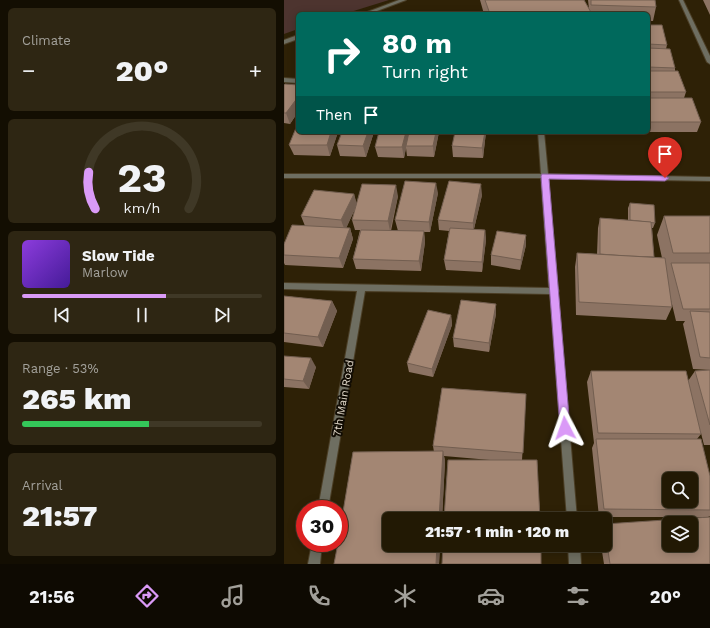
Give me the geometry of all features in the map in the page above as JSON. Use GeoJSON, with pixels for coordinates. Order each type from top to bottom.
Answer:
{"type":"FeatureCollection","features":[{"type":"Feature","properties":{"kind":"street"},"geometry":{"type":"LineString","coordinates":[[370,12],[404,0]]}},
{"type":"Feature","properties":{"kind":"street"},"geometry":{"type":"LineString","coordinates":[[681,0],[710,62]]}},
{"type":"Feature","properties":{"kind":"street"},"geometry":{"type":"LineString","coordinates":[[284,42],[296,38]]}},
{"type":"Feature","properties":{"kind":"street"},"geometry":{"type":"LineString","coordinates":[[284,80],[296,80]]}},
{"type":"Feature","properties":{"kind":"street"},"geometry":{"type":"LineString","coordinates":[[541,134],[571,512]]}},
{"type":"Feature","properties":{"kind":"street"},"geometry":{"type":"LineString","coordinates":[[284,176],[545,176],[710,179]]}},
{"type":"Feature","properties":{"kind":"street"},"geometry":{"type":"LineString","coordinates":[[284,286],[554,291]]}},
{"type":"Feature","properties":{"kind":"street","name":"7th Main Road"},"geometry":{"type":"LineString","coordinates":[[325,500],[362,287]]}},
{"type":"Feature","properties":{"kind":"street"},"geometry":{"type":"LineString","coordinates":[[314,564],[316,552]]}},
{"type":"Feature","properties":{"kind":"street"},"geometry":{"type":"LineString","coordinates":[[575,552],[576,564]]}},
{"type":"Feature","properties":{"kind":"shaded area"},"geometry":{"type":"Polygon","coordinates":[[[284,0],[389,0],[350,12],[296,12],[296,30],[284,34],[284,0]]]}},
{"type":"Feature","properties":{"kind":"building"},"geometry":{"type":"Polygon","coordinates":[[[485,0],[584,0],[591,12],[489,12],[485,0]]]}},
{"type":"Feature","properties":{"kind":"building"},"geometry":{"type":"Polygon","coordinates":[[[591,0],[655,0],[656,7],[591,5],[591,0]]]}},
{"type":"Feature","properties":{"kind":"building"},"geometry":{"type":"Polygon","coordinates":[[[650,25],[662,25],[667,45],[650,44],[650,25]]]}},
{"type":"Feature","properties":{"kind":"building"},"geometry":{"type":"Polygon","coordinates":[[[650,48],[670,49],[675,68],[650,67],[650,48]]]}},
{"type":"Feature","properties":{"kind":"building"},"geometry":{"type":"Polygon","coordinates":[[[650,71],[678,71],[686,92],[650,92],[650,71]]]}},
{"type":"Feature","properties":{"kind":"building"},"geometry":{"type":"Polygon","coordinates":[[[284,85],[296,85],[296,100],[286,113],[284,113],[284,85]]]}},
{"type":"Feature","properties":{"kind":"building"},"geometry":{"type":"Polygon","coordinates":[[[650,98],[692,98],[701,122],[650,122],[650,98]]]}},
{"type":"Feature","properties":{"kind":"building"},"geometry":{"type":"Polygon","coordinates":[[[296,128],[296,134],[330,134],[327,145],[289,145],[296,128]]]}},
{"type":"Feature","properties":{"kind":"building"},"geometry":{"type":"Polygon","coordinates":[[[341,134],[367,134],[363,146],[337,145],[341,134]]]}},
{"type":"Feature","properties":{"kind":"building"},"geometry":{"type":"Polygon","coordinates":[[[378,134],[405,134],[402,147],[375,147],[378,134]]]}},
{"type":"Feature","properties":{"kind":"building"},"geometry":{"type":"Polygon","coordinates":[[[409,134],[436,134],[433,146],[406,146],[409,134]]]}},
{"type":"Feature","properties":{"kind":"building"},"geometry":{"type":"Polygon","coordinates":[[[455,134],[485,134],[482,148],[452,146],[455,134]]]}},
{"type":"Feature","properties":{"kind":"building"},"geometry":{"type":"Polygon","coordinates":[[[405,181],[436,183],[429,222],[395,220],[405,181]]]}},
{"type":"Feature","properties":{"kind":"building"},"geometry":{"type":"Polygon","coordinates":[[[449,181],[481,184],[473,223],[438,220],[449,181]]]}},
{"type":"Feature","properties":{"kind":"building"},"geometry":{"type":"Polygon","coordinates":[[[362,184],[396,185],[388,221],[352,220],[362,184]]]}},
{"type":"Feature","properties":{"kind":"building"},"geometry":{"type":"Polygon","coordinates":[[[314,190],[354,194],[341,220],[301,216],[314,190]]]}},
{"type":"Feature","properties":{"kind":"building"},"geometry":{"type":"Polygon","coordinates":[[[630,203],[654,205],[655,223],[630,220],[630,203]]]}},
{"type":"Feature","properties":{"kind":"building"},"geometry":{"type":"Polygon","coordinates":[[[664,216],[710,216],[710,253],[673,253],[664,216]]]}},
{"type":"Feature","properties":{"kind":"building"},"geometry":{"type":"Polygon","coordinates":[[[600,218],[651,222],[654,257],[600,254],[600,218]]]}},
{"type":"Feature","properties":{"kind":"building"},"geometry":{"type":"Polygon","coordinates":[[[292,225],[350,228],[339,258],[284,255],[284,244],[292,225]]]}},
{"type":"Feature","properties":{"kind":"building"},"geometry":{"type":"Polygon","coordinates":[[[450,228],[485,230],[482,262],[444,260],[450,228]]]}},
{"type":"Feature","properties":{"kind":"building"},"geometry":{"type":"Polygon","coordinates":[[[361,230],[424,231],[419,261],[353,259],[361,230]]]}},
{"type":"Feature","properties":{"kind":"building"},"geometry":{"type":"Polygon","coordinates":[[[497,231],[526,235],[521,260],[491,255],[497,231]]]}},
{"type":"Feature","properties":{"kind":"building"},"geometry":{"type":"Polygon","coordinates":[[[577,253],[665,258],[672,307],[579,302],[577,253]]]}},
{"type":"Feature","properties":{"kind":"building"},"geometry":{"type":"Polygon","coordinates":[[[671,263],[710,263],[710,309],[683,309],[671,263]]]}},
{"type":"Feature","properties":{"kind":"building"},"geometry":{"type":"Polygon","coordinates":[[[284,296],[332,301],[318,337],[284,333],[284,296]]]}},
{"type":"Feature","properties":{"kind":"building"},"geometry":{"type":"Polygon","coordinates":[[[461,300],[496,304],[489,343],[453,338],[461,300]]]}},
{"type":"Feature","properties":{"kind":"building"},"geometry":{"type":"Polygon","coordinates":[[[428,310],[451,315],[432,369],[407,363],[428,310]]]}},
{"type":"Feature","properties":{"kind":"building"},"geometry":{"type":"Polygon","coordinates":[[[690,311],[710,312],[710,358],[700,357],[690,311]]]}},
{"type":"Feature","properties":{"kind":"building"},"geometry":{"type":"Polygon","coordinates":[[[284,356],[311,358],[303,381],[284,379],[284,356]]]}},
{"type":"Feature","properties":{"kind":"building"},"geometry":{"type":"Polygon","coordinates":[[[710,370],[710,425],[695,371],[710,370]]]}},
{"type":"Feature","properties":{"kind":"building"},"geometry":{"type":"Polygon","coordinates":[[[591,371],[686,371],[701,434],[598,433],[591,371]]]}},
{"type":"Feature","properties":{"kind":"building"},"geometry":{"type":"Polygon","coordinates":[[[442,388],[526,394],[523,453],[433,446],[442,388]]]}},
{"type":"Feature","properties":{"kind":"building"},"geometry":{"type":"Polygon","coordinates":[[[596,439],[701,439],[710,476],[710,510],[604,509],[596,439]]]}},
{"type":"Feature","properties":{"kind":"building"},"geometry":{"type":"Polygon","coordinates":[[[443,451],[439,512],[382,512],[382,552],[437,552],[436,564],[334,564],[336,552],[348,552],[348,500],[345,500],[353,452],[443,451]]]}},
{"type":"Feature","properties":{"kind":"building"},"geometry":{"type":"Polygon","coordinates":[[[448,460],[537,460],[540,512],[444,512],[448,460]]]}},
{"type":"Feature","properties":{"kind":"building"},"geometry":{"type":"Polygon","coordinates":[[[710,517],[710,564],[610,564],[608,552],[612,552],[612,524],[662,520],[662,552],[698,552],[698,518],[710,517]]]}},
{"type":"Feature","properties":{"kind":"building"},"geometry":{"type":"Polygon","coordinates":[[[443,552],[541,552],[541,564],[442,564],[443,552]]]}},
{"type":"Feature","properties":{"kind":"route"},"geometry":{"type":"LineString","coordinates":[[565,428],[545,176],[665,178]]}}]}
